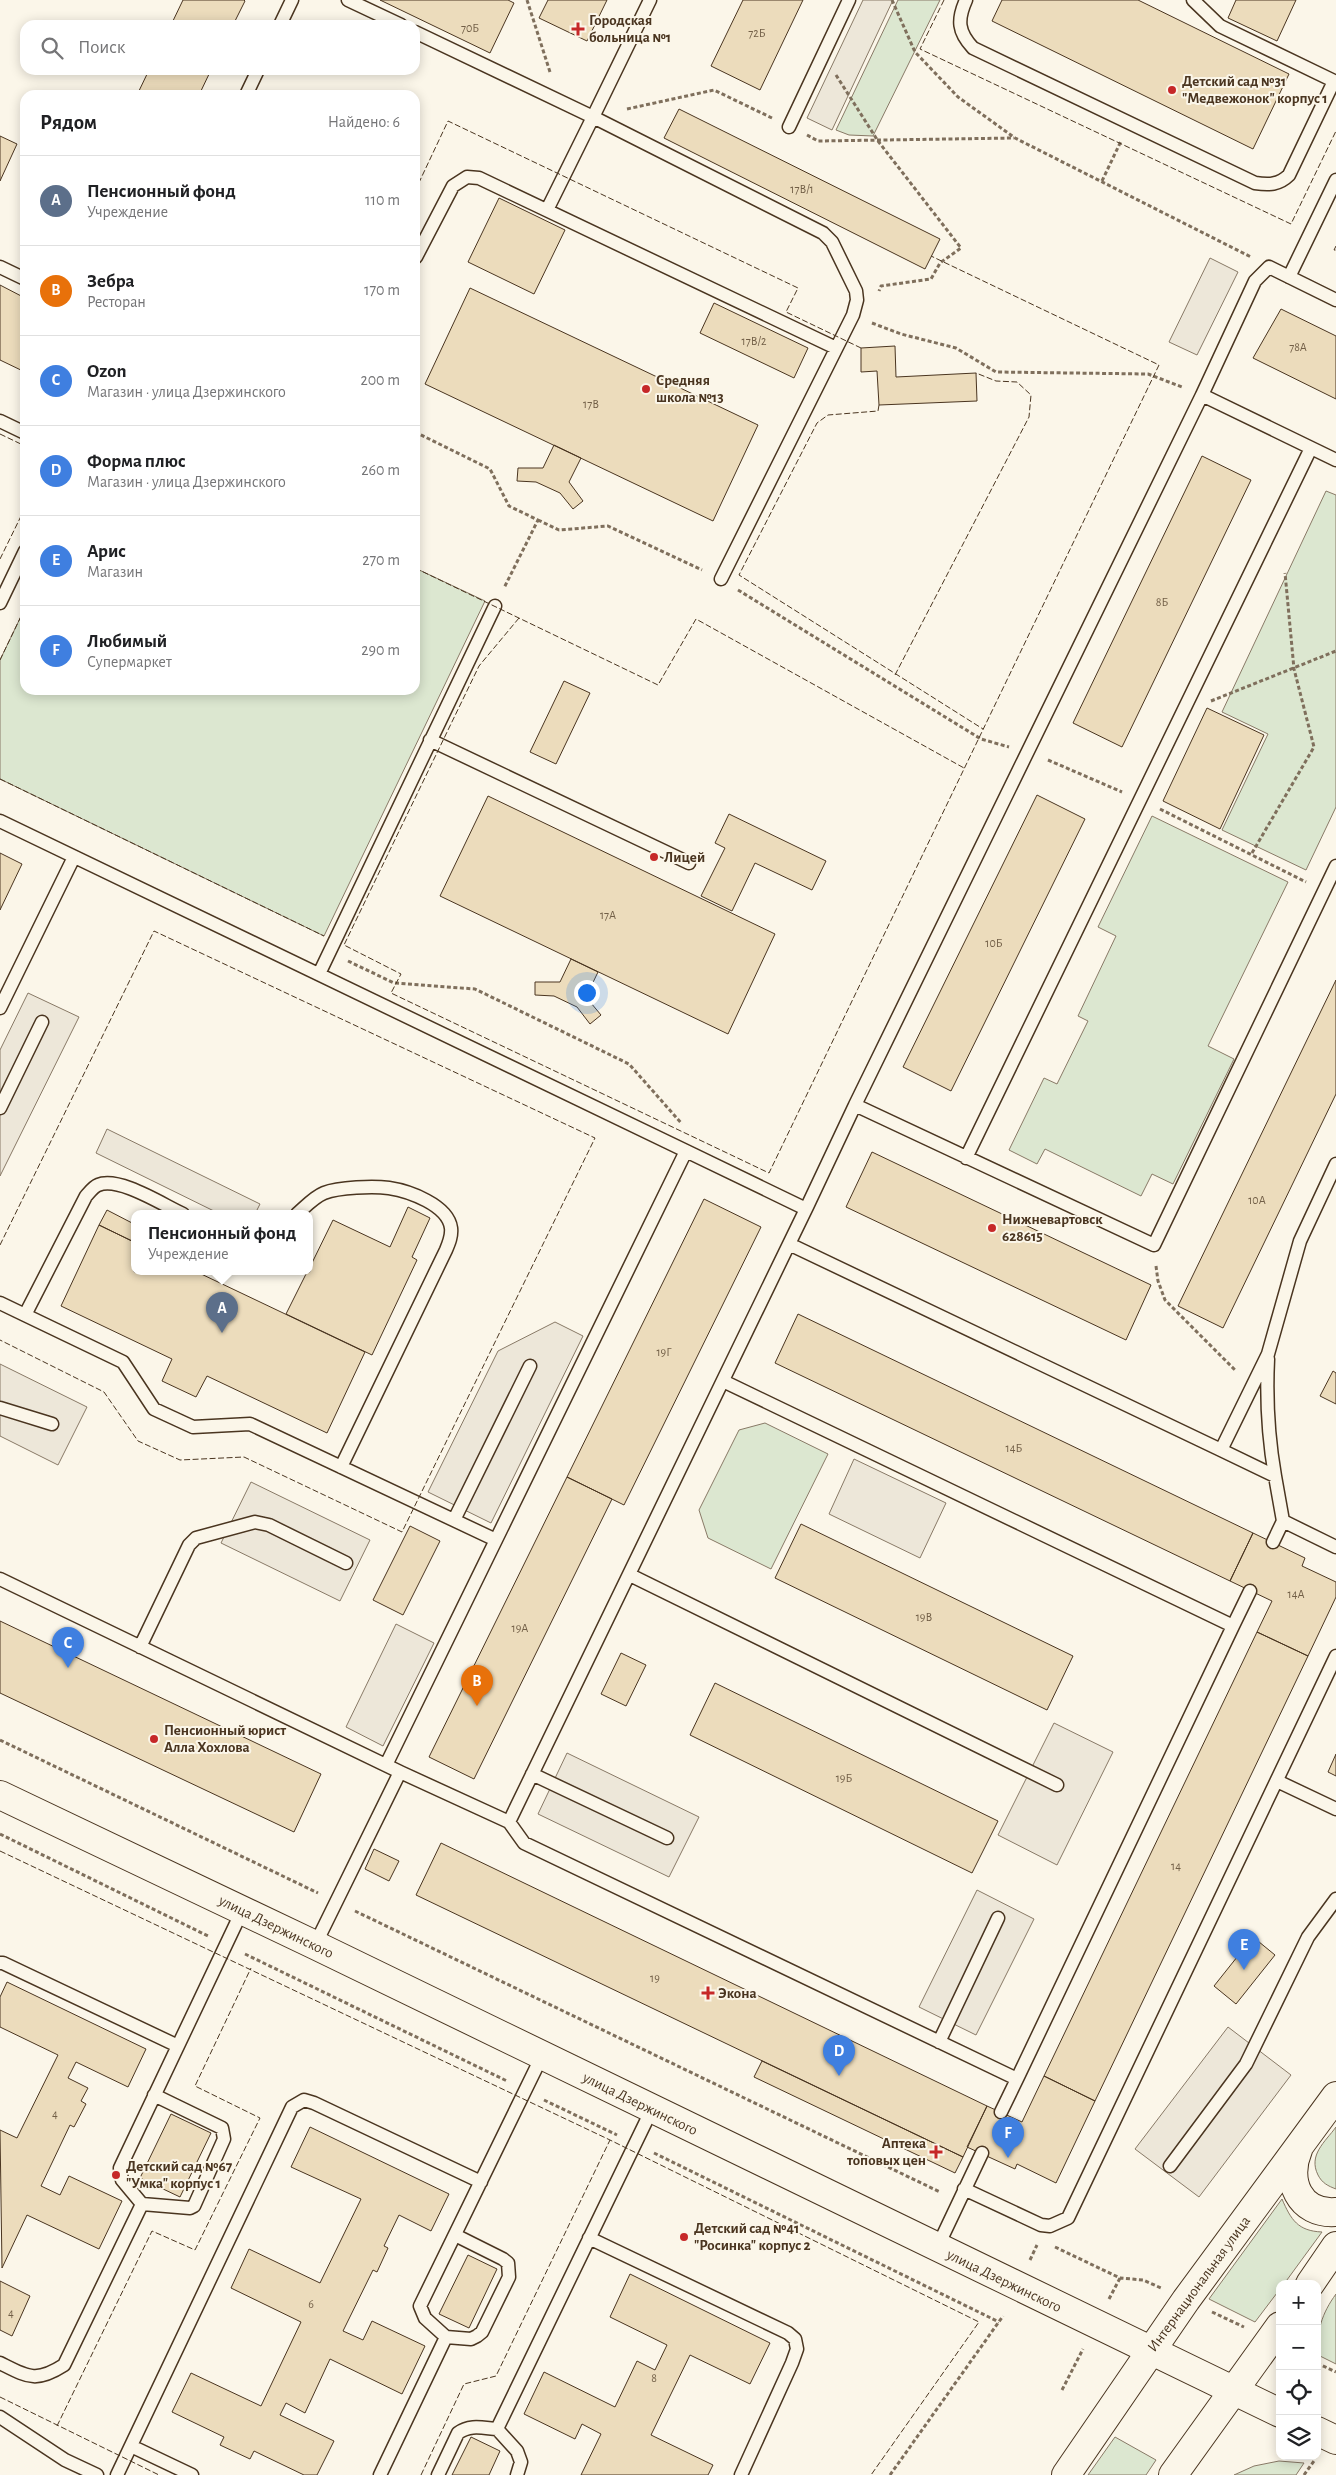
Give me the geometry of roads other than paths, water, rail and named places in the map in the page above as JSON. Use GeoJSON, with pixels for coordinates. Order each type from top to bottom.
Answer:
{"type":"FeatureCollection","features":[{"type":"Feature","properties":{"kind":"street","name":"улица Дзержинского"},"geometry":{"type":"LineString","coordinates":[[0,1795],[242,1910],[1276,2411]]}},
{"type":"Feature","properties":{"kind":"street","name":"Интернациональная улица"},"geometry":{"type":"LineString","coordinates":[[1066,2475],[1186,2300],[1336,2096]]}},
{"type":"Feature","properties":{"kind":"street"},"geometry":{"type":"LineString","coordinates":[[1302,2141],[1293,2160],[1292,2179],[1296,2191],[1311,2207],[1328,2213],[1336,2212]]}},
{"type":"Feature","properties":{"kind":"street"},"geometry":{"type":"LineString","coordinates":[[1313,2280],[1336,2246]]}},
{"type":"Feature","properties":{"kind":"street"},"geometry":{"type":"LineString","coordinates":[[1173,2475],[1275,2333]]}},
{"type":"Feature","properties":{"kind":"street"},"geometry":{"type":"LineString","coordinates":[[1321,2433],[1336,2440]]}},
{"type":"Feature","properties":{"kind":"lane"},"geometry":{"type":"LineString","coordinates":[[282,20],[292,0]]}},
{"type":"Feature","properties":{"kind":"lane"},"geometry":{"type":"LineString","coordinates":[[348,0],[390,20]]}},
{"type":"Feature","properties":{"kind":"lane"},"geometry":{"type":"LineString","coordinates":[[547,210],[650,0]]}},
{"type":"Feature","properties":{"kind":"lane"},"geometry":{"type":"LineString","coordinates":[[789,127],[849,0]]}},
{"type":"Feature","properties":{"kind":"lane"},"geometry":{"type":"LineString","coordinates":[[966,0],[961,12],[959,26],[963,37],[973,48],[1255,183],[1268,185],[1282,182],[1289,175],[1335,81],[1220,26],[1194,0]]}},
{"type":"Feature","properties":{"kind":"lane"},"geometry":{"type":"LineString","coordinates":[[420,34],[593,117],[823,233],[832,242],[856,291],[858,318],[836,348],[722,579]]}},
{"type":"Feature","properties":{"kind":"lane"},"geometry":{"type":"LineString","coordinates":[[248,90],[256,75]]}},
{"type":"Feature","properties":{"kind":"lane"},"geometry":{"type":"LineString","coordinates":[[420,250],[454,186],[467,177],[479,178],[836,348]]}},
{"type":"Feature","properties":{"kind":"lane"},"geometry":{"type":"LineString","coordinates":[[1289,277],[1336,180]]}},
{"type":"Feature","properties":{"kind":"lane"},"geometry":{"type":"LineString","coordinates":[[0,267],[20,277]]}},
{"type":"Feature","properties":{"kind":"lane"},"geometry":{"type":"LineString","coordinates":[[509,1822],[630,1575],[855,1105],[1202,395],[1255,281],[1269,267],[1336,300]]}},
{"type":"Feature","properties":{"kind":"lane"},"geometry":{"type":"LineString","coordinates":[[1202,395],[1336,460]]}},
{"type":"Feature","properties":{"kind":"lane"},"geometry":{"type":"LineString","coordinates":[[0,421],[20,431]]}},
{"type":"Feature","properties":{"kind":"lane"},"geometry":{"type":"LineString","coordinates":[[966,1158],[1311,448]]}},
{"type":"Feature","properties":{"kind":"lane"},"geometry":{"type":"LineString","coordinates":[[0,603],[20,561]]}},
{"type":"Feature","properties":{"kind":"lane"},"geometry":{"type":"LineString","coordinates":[[319,974],[495,606]]}},
{"type":"Feature","properties":{"kind":"lane"},"geometry":{"type":"LineString","coordinates":[[430,740],[689,863]]}},
{"type":"Feature","properties":{"kind":"lane"},"geometry":{"type":"LineString","coordinates":[[0,821],[806,1209]]}},
{"type":"Feature","properties":{"kind":"lane"},"geometry":{"type":"LineString","coordinates":[[0,1008],[74,857]]}},
{"type":"Feature","properties":{"kind":"lane"},"geometry":{"type":"LineString","coordinates":[[855,1105],[1154,1245],[1336,866]]}},
{"type":"Feature","properties":{"kind":"lane"},"geometry":{"type":"LineString","coordinates":[[0,1108],[42,1022]]}},
{"type":"Feature","properties":{"kind":"lane"},"geometry":{"type":"LineString","coordinates":[[386,1765],[686,1151]]}},
{"type":"Feature","properties":{"kind":"lane"},"geometry":{"type":"LineString","coordinates":[[1221,1450],[1268,1354],[1300,1241],[1336,1164]]}},
{"type":"Feature","properties":{"kind":"lane"},"geometry":{"type":"LineString","coordinates":[[25,1315],[86,1196],[96,1185],[112,1182],[125,1186],[175,1210]]}},
{"type":"Feature","properties":{"kind":"lane"},"geometry":{"type":"LineString","coordinates":[[302,1210],[322,1194],[365,1188],[389,1188],[416,1197],[441,1210],[451,1228],[446,1250],[341,1467]]}},
{"type":"Feature","properties":{"kind":"lane"},"geometry":{"type":"LineString","coordinates":[[789,1244],[1275,1476]]}},
{"type":"Feature","properties":{"kind":"lane"},"geometry":{"type":"LineString","coordinates":[[0,1303],[123,1362],[154,1409],[193,1427],[250,1424],[496,1540]]}},
{"type":"Feature","properties":{"kind":"lane"},"geometry":{"type":"LineString","coordinates":[[1268,1354],[1266,1409],[1268,1438],[1283,1521],[1273,1542]]}},
{"type":"Feature","properties":{"kind":"lane"},"geometry":{"type":"LineString","coordinates":[[454,1520],[530,1366]]}},
{"type":"Feature","properties":{"kind":"lane"},"geometry":{"type":"LineString","coordinates":[[723,1381],[1233,1626]]}},
{"type":"Feature","properties":{"kind":"lane"},"geometry":{"type":"LineString","coordinates":[[0,1408],[52,1424]]}},
{"type":"Feature","properties":{"kind":"lane"},"geometry":{"type":"LineString","coordinates":[[1283,1521],[1336,1547]]}},
{"type":"Feature","properties":{"kind":"lane"},"geometry":{"type":"LineString","coordinates":[[140,1646],[189,1545],[196,1538],[255,1522],[269,1525],[346,1563]]}},
{"type":"Feature","properties":{"kind":"lane"},"geometry":{"type":"LineString","coordinates":[[630,1575],[1057,1785]]}},
{"type":"Feature","properties":{"kind":"lane"},"geometry":{"type":"LineString","coordinates":[[0,1579],[400,1772],[509,1822],[524,1842],[1017,2080]]}},
{"type":"Feature","properties":{"kind":"lane"},"geometry":{"type":"LineString","coordinates":[[1001,2112],[1250,1590]]}},
{"type":"Feature","properties":{"kind":"lane"},"geometry":{"type":"LineString","coordinates":[[961,2195],[1041,2225],[1050,2226],[1068,2218],[1336,1656]]}},
{"type":"Feature","properties":{"kind":"lane"},"geometry":{"type":"LineString","coordinates":[[315,1946],[400,1772]]}},
{"type":"Feature","properties":{"kind":"lane"},"geometry":{"type":"LineString","coordinates":[[532,1774],[667,1838]]}},
{"type":"Feature","properties":{"kind":"lane"},"geometry":{"type":"LineString","coordinates":[[1277,1781],[1336,1809]]}},
{"type":"Feature","properties":{"kind":"lane"},"geometry":{"type":"LineString","coordinates":[[1170,2166],[1246,2064],[1308,1937],[1336,1899]]}},
{"type":"Feature","properties":{"kind":"lane"},"geometry":{"type":"LineString","coordinates":[[154,2096],[222,2128],[224,2139],[194,2206],[186,2209],[142,2204],[122,2180],[120,2168],[154,2096],[178,2046],[242,1910]]}},
{"type":"Feature","properties":{"kind":"lane"},"geometry":{"type":"LineString","coordinates":[[939,2042],[998,1918]]}},
{"type":"Feature","properties":{"kind":"lane"},"geometry":{"type":"LineString","coordinates":[[0,1963],[178,2046]]}},
{"type":"Feature","properties":{"kind":"lane"},"geometry":{"type":"LineString","coordinates":[[455,2235],[503,2258],[509,2269],[508,2277],[482,2332],[470,2339],[446,2337],[425,2318],[420,2306],[542,2056]]}},
{"type":"Feature","properties":{"kind":"lane"},"geometry":{"type":"LineString","coordinates":[[117,2475],[292,2107],[298,2102],[304,2100],[314,2103],[480,2182]]}},
{"type":"Feature","properties":{"kind":"lane"},"geometry":{"type":"LineString","coordinates":[[497,2429],[652,2109]]}},
{"type":"Feature","properties":{"kind":"lane"},"geometry":{"type":"LineString","coordinates":[[937,2248],[982,2153]]}},
{"type":"Feature","properties":{"kind":"lane"},"geometry":{"type":"LineString","coordinates":[[0,2363],[33,2377],[48,2376],[64,2365],[142,2204]]}},
{"type":"Feature","properties":{"kind":"lane"},"geometry":{"type":"LineString","coordinates":[[589,2238],[779,2329],[795,2339],[797,2349],[792,2363],[741,2475]]}},
{"type":"Feature","properties":{"kind":"lane"},"geometry":{"type":"LineString","coordinates":[[380,2475],[446,2337]]}},
{"type":"Feature","properties":{"kind":"lane"},"geometry":{"type":"LineString","coordinates":[[0,2418],[65,2460],[97,2475]]}},
{"type":"Feature","properties":{"kind":"lane"},"geometry":{"type":"LineString","coordinates":[[438,2475],[458,2433],[471,2426],[497,2429],[517,2451],[521,2462],[517,2475]]}},
{"type":"Feature","properties":{"kind":"lane"},"geometry":{"type":"LineString","coordinates":[[131,2446],[192,2475]]}},
{"type":"Feature","properties":{"kind":"place","name":"Городская больница №1"},"geometry":{"type":"Point","coordinates":[578,29]}},
{"type":"Feature","properties":{"kind":"place","name":"Детский сад №31 \"Медвежонок\" корпус 1"},"geometry":{"type":"Point","coordinates":[1172,90]}},
{"type":"Feature","properties":{"kind":"place","name":"Средняя школа №13"},"geometry":{"type":"Point","coordinates":[646,389]}},
{"type":"Feature","properties":{"kind":"place","name":"Лицей"},"geometry":{"type":"Point","coordinates":[654,857]}},
{"type":"Feature","properties":{"kind":"place","name":"Нижневартовск 628615"},"geometry":{"type":"Point","coordinates":[992,1228]}},
{"type":"Feature","properties":{"kind":"place","name":"Пенсионный фонд"},"geometry":{"type":"Point","coordinates":[222,1333]}},
{"type":"Feature","properties":{"kind":"place","name":"Ozon"},"geometry":{"type":"Point","coordinates":[68,1668]}},
{"type":"Feature","properties":{"kind":"place","name":"Зебра"},"geometry":{"type":"Point","coordinates":[477,1706]}},
{"type":"Feature","properties":{"kind":"place","name":"Пенсионный юрист Алла Хохлова"},"geometry":{"type":"Point","coordinates":[154,1739]}},
{"type":"Feature","properties":{"kind":"place","name":"Арис"},"geometry":{"type":"Point","coordinates":[1244,1970]}},
{"type":"Feature","properties":{"kind":"place","name":"Экона"},"geometry":{"type":"Point","coordinates":[708,1993]}},
{"type":"Feature","properties":{"kind":"place","name":"Форма плюс"},"geometry":{"type":"Point","coordinates":[839,2076]}},
{"type":"Feature","properties":{"kind":"place","name":"Аптека топовых цен"},"geometry":{"type":"Point","coordinates":[936,2152]}},
{"type":"Feature","properties":{"kind":"place","name":"Любимый"},"geometry":{"type":"Point","coordinates":[1008,2158]}},
{"type":"Feature","properties":{"kind":"place","name":"Детский сад №67 \"Умка\" корпус 1"},"geometry":{"type":"Point","coordinates":[116,2175]}},
{"type":"Feature","properties":{"kind":"place","name":"Детский сад №41 \"Росинка\" корпус 2"},"geometry":{"type":"Point","coordinates":[684,2237]}}]}
